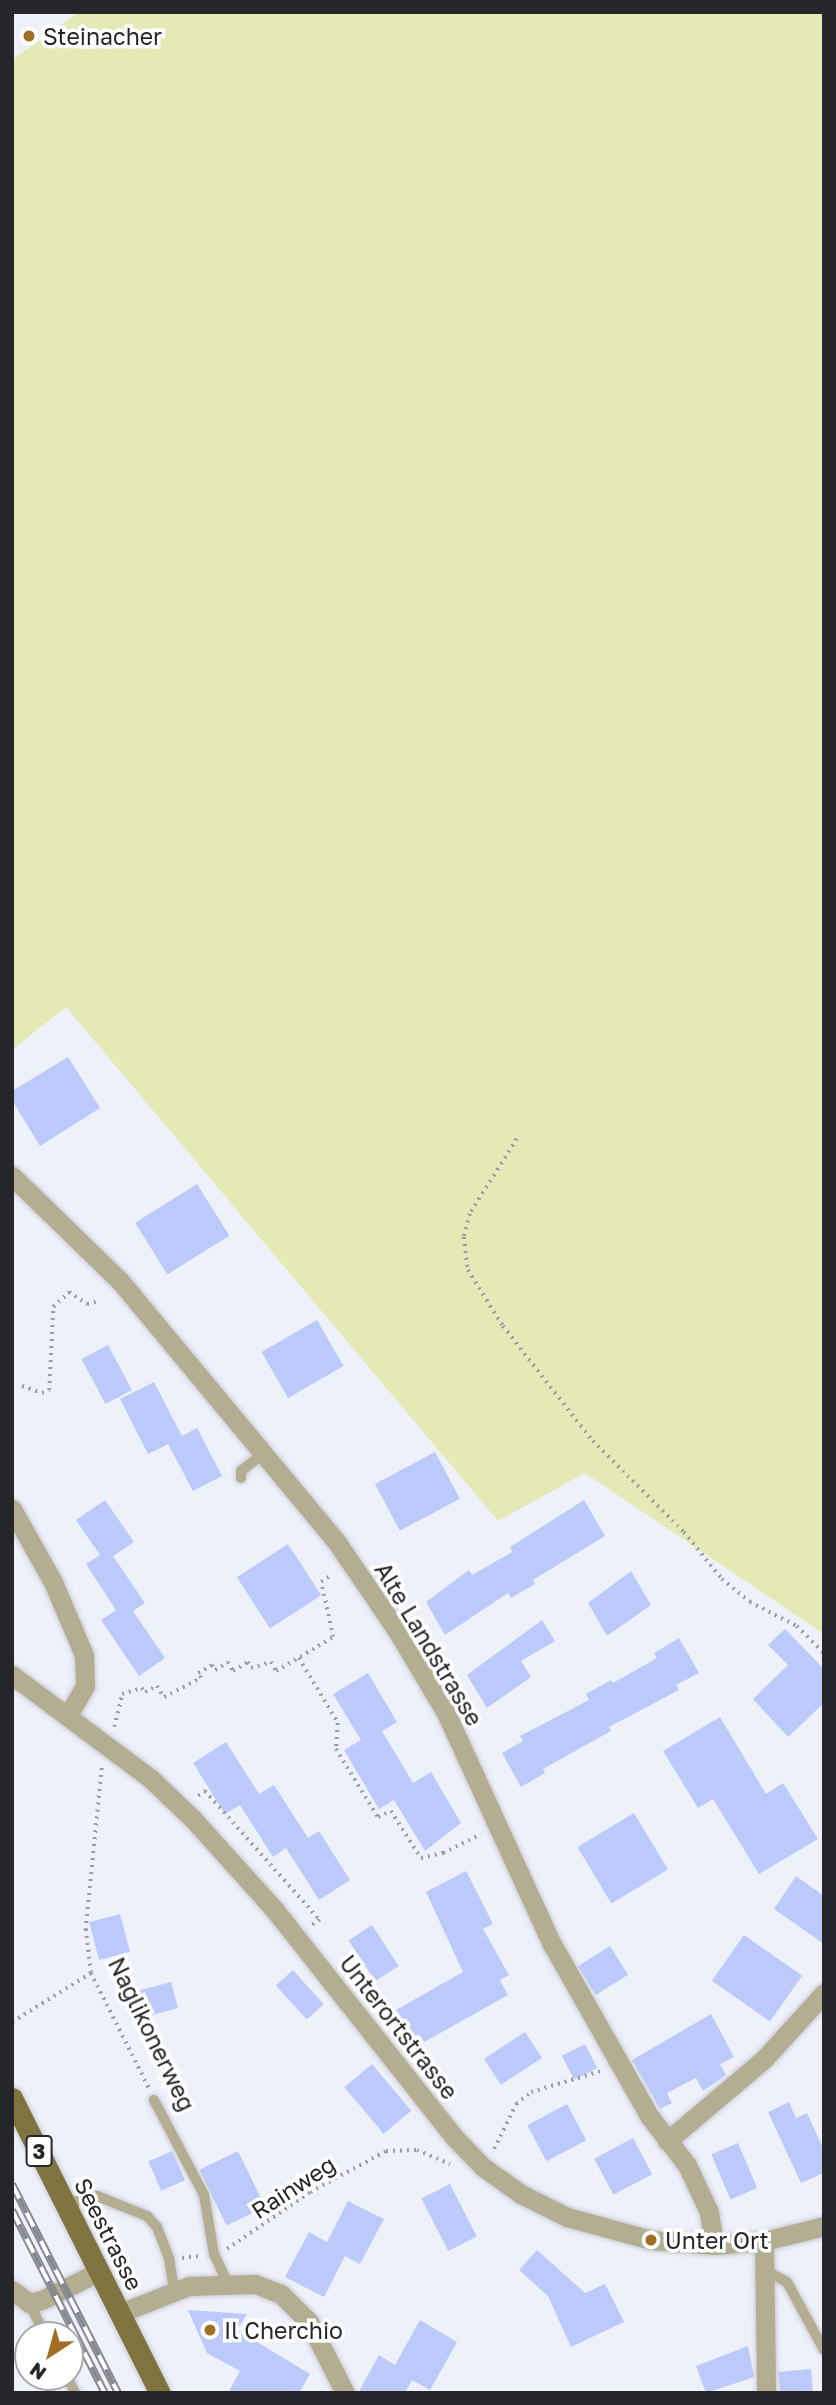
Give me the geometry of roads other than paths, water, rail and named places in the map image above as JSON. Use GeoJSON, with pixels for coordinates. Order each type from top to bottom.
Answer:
{"type":"FeatureCollection","features":[{"type":"Feature","properties":{"kind":"main road","name":"Seestrasse"},"geometry":{"type":"LineString","coordinates":[[12,2098],[160,2393]]}},
{"type":"Feature","properties":{"kind":"street","name":"Alte Landstrasse"},"geometry":{"type":"LineString","coordinates":[[12,1177],[120,1281],[338,1544],[446,1713],[552,1944],[621,2066],[667,2141],[687,2165],[709,2212],[714,2245]]}},
{"type":"Feature","properties":{"kind":"street"},"geometry":{"type":"LineString","coordinates":[[12,1509],[53,1582],[84,1655],[85,1686],[68,1716]]}},
{"type":"Feature","properties":{"kind":"street","name":"Unterortstrasse"},"geometry":{"type":"LineString","coordinates":[[12,1675],[151,1779],[238,1867],[424,2100],[483,2167],[522,2194],[567,2217],[651,2240],[714,2245],[764,2241],[824,2225]]}},
{"type":"Feature","properties":{"kind":"street"},"geometry":{"type":"LineString","coordinates":[[667,2141],[764,2059],[824,1993]]}},
{"type":"Feature","properties":{"kind":"street"},"geometry":{"type":"LineString","coordinates":[[764,2241],[766,2393]]}},
{"type":"Feature","properties":{"kind":"street"},"geometry":{"type":"LineString","coordinates":[[12,2290],[29,2303],[98,2272]]}},
{"type":"Feature","properties":{"kind":"street"},"geometry":{"type":"LineString","coordinates":[[120,2313],[174,2290],[227,2282],[255,2284],[281,2294],[309,2322],[345,2393]]}},
{"type":"Feature","properties":{"kind":"lane"},"geometry":{"type":"LineString","coordinates":[[242,1478],[241,1471],[264,1453]]}},
{"type":"Feature","properties":{"kind":"lane","name":"Naglikonerweg"},"geometry":{"type":"LineString","coordinates":[[154,2100],[204,2195],[214,2254],[227,2282]]}},
{"type":"Feature","properties":{"kind":"lane"},"geometry":{"type":"LineString","coordinates":[[65,2204],[97,2196],[139,2212],[154,2221],[170,2261],[174,2290]]}},
{"type":"Feature","properties":{"kind":"lane"},"geometry":{"type":"LineString","coordinates":[[764,2270],[787,2282],[824,2350]]}},
{"type":"Feature","properties":{"kind":"lane"},"geometry":{"type":"LineString","coordinates":[[29,2303],[38,2321]]}},
{"type":"Feature","properties":{"kind":"railway"},"geometry":{"type":"LineString","coordinates":[[12,2184],[118,2393]]}},
{"type":"Feature","properties":{"kind":"railway"},"geometry":{"type":"LineString","coordinates":[[12,2210],[105,2393]]}},
{"type":"Feature","properties":{"kind":"place","name":"Steinacher"},"geometry":{"type":"Point","coordinates":[29,36]}},
{"type":"Feature","properties":{"kind":"place","name":"Unter Ort"},"geometry":{"type":"Point","coordinates":[651,2240]}},
{"type":"Feature","properties":{"kind":"place","name":"Il Cherchio"},"geometry":{"type":"Point","coordinates":[210,2330]}}]}
